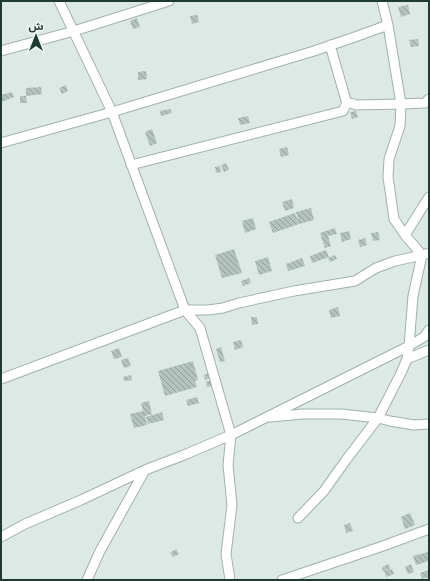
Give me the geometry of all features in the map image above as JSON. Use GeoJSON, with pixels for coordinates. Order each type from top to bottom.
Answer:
{"type":"FeatureCollection","features":[{"type":"Feature","properties":{"kind":"street"},"geometry":{"type":"LineString","coordinates":[[59,1],[112,112],[185,310],[200,328],[231,435],[228,466],[232,505],[226,554],[230,580]]}},
{"type":"Feature","properties":{"kind":"street"},"geometry":{"type":"LineString","coordinates":[[1,51],[74,31],[169,1]]}},
{"type":"Feature","properties":{"kind":"street"},"geometry":{"type":"LineString","coordinates":[[382,1],[388,25],[401,104],[400,126],[389,159],[388,177],[394,219],[405,234],[426,254]]}},
{"type":"Feature","properties":{"kind":"street"},"geometry":{"type":"LineString","coordinates":[[1,143],[112,112],[330,45],[388,25]]}},
{"type":"Feature","properties":{"kind":"street"},"geometry":{"type":"LineString","coordinates":[[330,45],[347,104]]}},
{"type":"Feature","properties":{"kind":"street"},"geometry":{"type":"LineString","coordinates":[[131,165],[343,111],[345,106],[351,102],[356,105],[428,102]]}},
{"type":"Feature","properties":{"kind":"street"},"geometry":{"type":"LineString","coordinates":[[405,234],[429,197]]}},
{"type":"Feature","properties":{"kind":"street"},"geometry":{"type":"LineString","coordinates":[[1,379],[185,310],[224,308],[238,303],[294,291],[355,281],[376,268],[395,261],[426,254]]}},
{"type":"Feature","properties":{"kind":"street"},"geometry":{"type":"LineString","coordinates":[[298,518],[324,491],[378,418],[401,373],[407,359],[413,296],[426,254]]}},
{"type":"Feature","properties":{"kind":"street"},"geometry":{"type":"LineString","coordinates":[[1,537],[26,524],[145,470],[231,435],[409,346],[424,337],[429,330]]}},
{"type":"Feature","properties":{"kind":"street"},"geometry":{"type":"LineString","coordinates":[[407,359],[429,350]]}},
{"type":"Feature","properties":{"kind":"street"},"geometry":{"type":"LineString","coordinates":[[264,418],[303,414],[341,414],[378,418],[414,425],[429,424]]}},
{"type":"Feature","properties":{"kind":"street"},"geometry":{"type":"LineString","coordinates":[[87,580],[100,551],[145,470]]}},
{"type":"Feature","properties":{"kind":"street"},"geometry":{"type":"LineString","coordinates":[[282,580],[376,549],[429,529]]}},
{"type":"Feature","properties":{"kind":"building"},"geometry":{"type":"Polygon","coordinates":[[[408,5],[410,14],[401,17],[398,7],[408,5]]]}},
{"type":"Feature","properties":{"kind":"building"},"geometry":{"type":"Polygon","coordinates":[[[197,15],[199,22],[192,24],[190,16],[197,15]]]}},
{"type":"Feature","properties":{"kind":"building"},"geometry":{"type":"Polygon","coordinates":[[[137,18],[140,27],[133,29],[130,21],[137,18]]]}},
{"type":"Feature","properties":{"kind":"building"},"geometry":{"type":"Polygon","coordinates":[[[418,39],[419,46],[411,47],[409,40],[418,39]]]}},
{"type":"Feature","properties":{"kind":"building"},"geometry":{"type":"Polygon","coordinates":[[[146,71],[147,79],[138,80],[138,72],[146,71]]]}},
{"type":"Feature","properties":{"kind":"building"},"geometry":{"type":"Polygon","coordinates":[[[66,85],[68,91],[62,94],[59,88],[66,85]]]}},
{"type":"Feature","properties":{"kind":"building"},"geometry":{"type":"Polygon","coordinates":[[[41,87],[42,94],[26,96],[26,88],[41,87]]]}},
{"type":"Feature","properties":{"kind":"building"},"geometry":{"type":"Polygon","coordinates":[[[12,92],[14,97],[1,102],[1,95],[12,92]]]}},
{"type":"Feature","properties":{"kind":"building"},"geometry":{"type":"Polygon","coordinates":[[[20,96],[26,96],[27,103],[20,103],[20,96]]]}},
{"type":"Feature","properties":{"kind":"building"},"geometry":{"type":"Polygon","coordinates":[[[170,109],[172,113],[161,116],[160,111],[170,109]]]}},
{"type":"Feature","properties":{"kind":"building"},"geometry":{"type":"Polygon","coordinates":[[[356,111],[358,117],[352,119],[350,112],[356,111]]]}},
{"type":"Feature","properties":{"kind":"building"},"geometry":{"type":"Polygon","coordinates":[[[248,116],[250,123],[240,125],[238,118],[248,116]]]}},
{"type":"Feature","properties":{"kind":"building"},"geometry":{"type":"Polygon","coordinates":[[[152,129],[157,143],[150,146],[145,132],[152,129]]]}},
{"type":"Feature","properties":{"kind":"building"},"geometry":{"type":"Polygon","coordinates":[[[287,147],[289,155],[281,157],[279,149],[287,147]]]}},
{"type":"Feature","properties":{"kind":"building"},"geometry":{"type":"Polygon","coordinates":[[[226,163],[229,170],[224,172],[221,165],[226,163]]]}},
{"type":"Feature","properties":{"kind":"building"},"geometry":{"type":"Polygon","coordinates":[[[220,166],[221,172],[216,173],[215,167],[220,166]]]}},
{"type":"Feature","properties":{"kind":"building"},"geometry":{"type":"Polygon","coordinates":[[[292,199],[294,208],[285,211],[282,202],[292,199]]]}},
{"type":"Feature","properties":{"kind":"building"},"geometry":{"type":"Polygon","coordinates":[[[311,208],[314,220],[299,224],[296,212],[311,208]]]}},
{"type":"Feature","properties":{"kind":"building"},"geometry":{"type":"Polygon","coordinates":[[[295,213],[299,224],[273,233],[269,222],[295,213]]]}},
{"type":"Feature","properties":{"kind":"building"},"geometry":{"type":"Polygon","coordinates":[[[253,218],[256,229],[245,233],[242,221],[253,218]]]}},
{"type":"Feature","properties":{"kind":"building"},"geometry":{"type":"Polygon","coordinates":[[[335,228],[337,234],[328,236],[331,246],[325,248],[320,233],[335,228]]]}},
{"type":"Feature","properties":{"kind":"building"},"geometry":{"type":"Polygon","coordinates":[[[349,231],[351,239],[342,242],[340,233],[349,231]]]}},
{"type":"Feature","properties":{"kind":"building"},"geometry":{"type":"Polygon","coordinates":[[[378,232],[380,240],[373,241],[371,233],[378,232]]]}},
{"type":"Feature","properties":{"kind":"building"},"geometry":{"type":"Polygon","coordinates":[[[365,238],[367,245],[360,247],[358,240],[365,238]]]}},
{"type":"Feature","properties":{"kind":"building"},"geometry":{"type":"Polygon","coordinates":[[[234,249],[242,273],[222,278],[215,255],[234,249]]]}},
{"type":"Feature","properties":{"kind":"building"},"geometry":{"type":"Polygon","coordinates":[[[326,250],[329,257],[312,263],[310,256],[326,250]]]}},
{"type":"Feature","properties":{"kind":"building"},"geometry":{"type":"Polygon","coordinates":[[[335,255],[337,259],[330,262],[328,258],[335,255]]]}},
{"type":"Feature","properties":{"kind":"building"},"geometry":{"type":"Polygon","coordinates":[[[268,257],[272,271],[259,275],[255,261],[268,257]]]}},
{"type":"Feature","properties":{"kind":"building"},"geometry":{"type":"Polygon","coordinates":[[[302,258],[305,266],[288,271],[286,264],[302,258]]]}},
{"type":"Feature","properties":{"kind":"building"},"geometry":{"type":"Polygon","coordinates":[[[249,278],[251,283],[243,286],[241,281],[249,278]]]}},
{"type":"Feature","properties":{"kind":"building"},"geometry":{"type":"Polygon","coordinates":[[[338,307],[340,316],[331,318],[329,310],[338,307]]]}},
{"type":"Feature","properties":{"kind":"building"},"geometry":{"type":"Polygon","coordinates":[[[251,317],[257,317],[258,324],[252,325],[251,317]]]}},
{"type":"Feature","properties":{"kind":"building"},"geometry":{"type":"Polygon","coordinates":[[[241,340],[243,347],[235,350],[233,342],[241,340]]]}},
{"type":"Feature","properties":{"kind":"building"},"geometry":{"type":"Polygon","coordinates":[[[221,347],[225,361],[220,362],[216,349],[221,347]]]}},
{"type":"Feature","properties":{"kind":"building"},"geometry":{"type":"Polygon","coordinates":[[[119,348],[122,357],[114,359],[111,351],[119,348]]]}},
{"type":"Feature","properties":{"kind":"building"},"geometry":{"type":"Polygon","coordinates":[[[128,358],[131,366],[124,368],[121,360],[128,358]]]}},
{"type":"Feature","properties":{"kind":"building"},"geometry":{"type":"Polygon","coordinates":[[[193,361],[198,380],[195,381],[197,387],[165,396],[158,371],[193,361]]]}},
{"type":"Feature","properties":{"kind":"building"},"geometry":{"type":"Polygon","coordinates":[[[209,373],[211,378],[205,380],[204,375],[209,373]]]}},
{"type":"Feature","properties":{"kind":"building"},"geometry":{"type":"Polygon","coordinates":[[[131,375],[132,380],[124,381],[123,377],[131,375]]]}},
{"type":"Feature","properties":{"kind":"building"},"geometry":{"type":"Polygon","coordinates":[[[211,380],[213,386],[207,387],[206,382],[211,380]]]}},
{"type":"Feature","properties":{"kind":"building"},"geometry":{"type":"Polygon","coordinates":[[[197,397],[199,403],[188,406],[186,400],[197,397]]]}},
{"type":"Feature","properties":{"kind":"building"},"geometry":{"type":"Polygon","coordinates":[[[149,401],[152,414],[145,416],[147,425],[134,428],[130,414],[143,411],[141,403],[149,401]]]}},
{"type":"Feature","properties":{"kind":"building"},"geometry":{"type":"Polygon","coordinates":[[[162,412],[164,420],[148,424],[146,417],[162,412]]]}},
{"type":"Feature","properties":{"kind":"building"},"geometry":{"type":"Polygon","coordinates":[[[410,513],[415,525],[405,529],[401,517],[410,513]]]}},
{"type":"Feature","properties":{"kind":"building"},"geometry":{"type":"Polygon","coordinates":[[[350,523],[353,531],[346,533],[344,525],[350,523]]]}},
{"type":"Feature","properties":{"kind":"building"},"geometry":{"type":"Polygon","coordinates":[[[176,549],[179,554],[173,557],[170,553],[176,549]]]}},
{"type":"Feature","properties":{"kind":"building"},"geometry":{"type":"Polygon","coordinates":[[[428,552],[429,561],[416,565],[413,556],[428,552]]]}},
{"type":"Feature","properties":{"kind":"building"},"geometry":{"type":"Polygon","coordinates":[[[389,564],[390,569],[383,571],[382,567],[389,564]]]}},
{"type":"Feature","properties":{"kind":"building"},"geometry":{"type":"Polygon","coordinates":[[[411,564],[414,572],[408,574],[405,567],[411,564]]]}},
{"type":"Feature","properties":{"kind":"building"},"geometry":{"type":"Polygon","coordinates":[[[392,569],[394,574],[386,577],[384,571],[392,569]]]}},
{"type":"Feature","properties":{"kind":"building"},"geometry":{"type":"Polygon","coordinates":[[[429,570],[429,577],[422,579],[420,573],[429,570]]]}}]}
